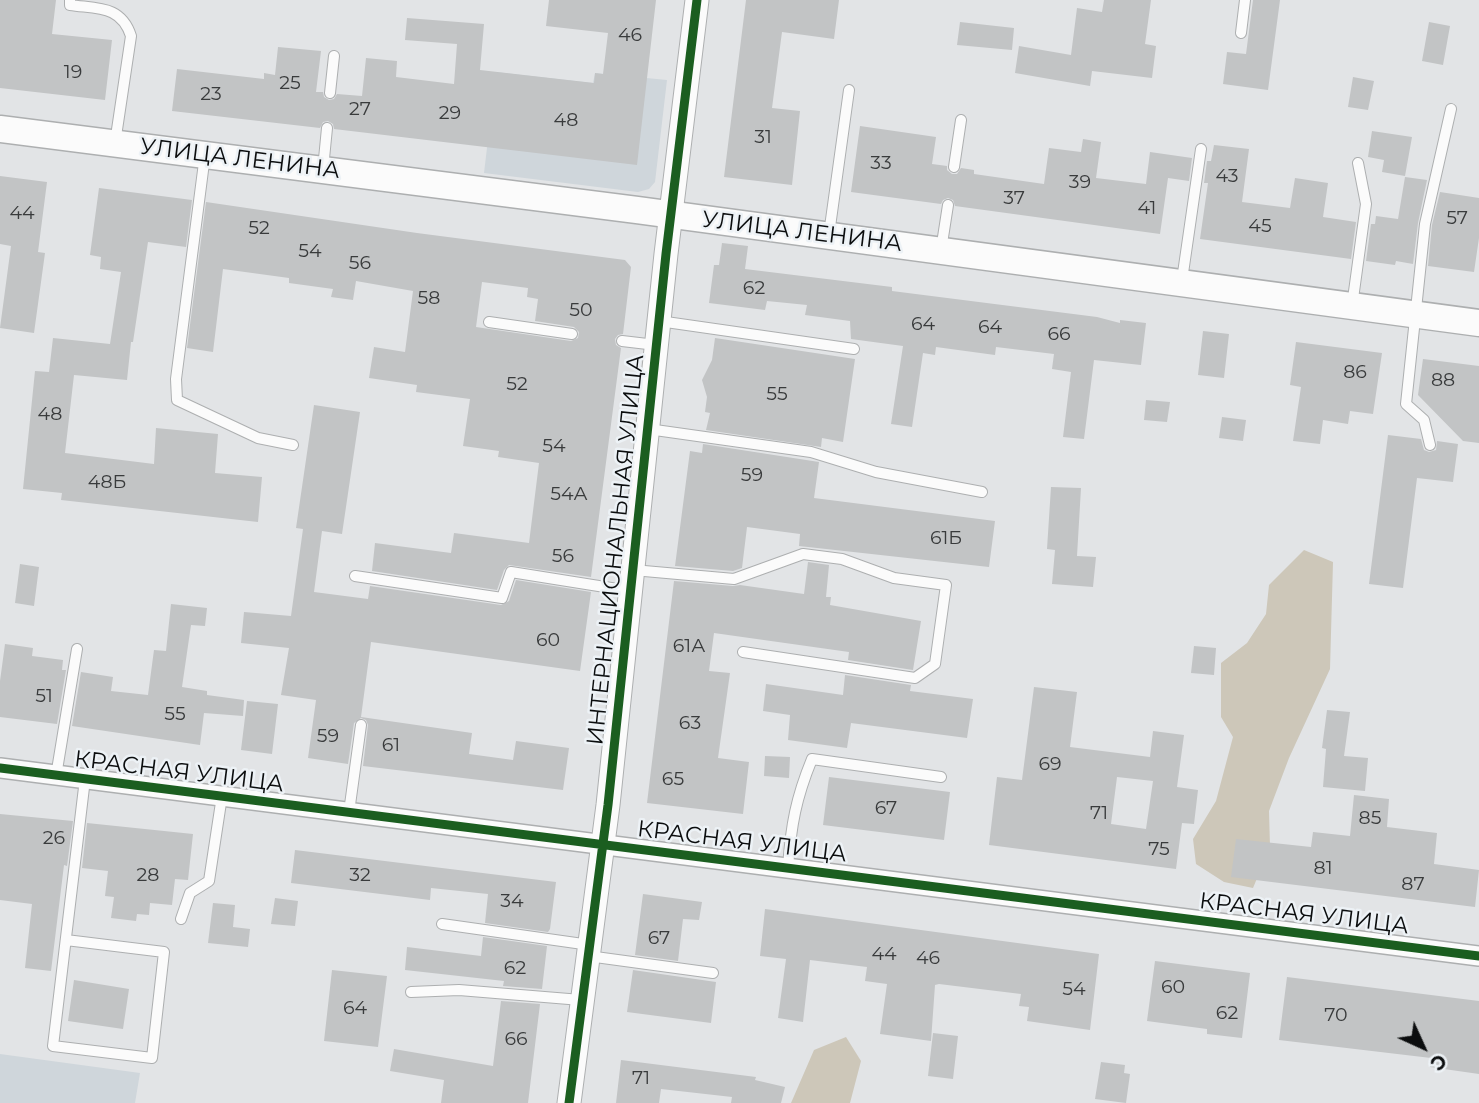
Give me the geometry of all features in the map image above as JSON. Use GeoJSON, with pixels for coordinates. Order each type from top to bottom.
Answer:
{"type":"FeatureCollection","features":[{"type":"Feature","properties":{"kind":"main road","name":"УЛИЦА ЛЕНИНА"},"geometry":{"type":"LineString","coordinates":[[0,129],[671,214],[1479,322]]}},
{"type":"Feature","properties":{"kind":"street","name":"ИНТЕРНАЦИОНАЛЬНАЯ УЛИЦА"},"geometry":{"type":"LineString","coordinates":[[569,1103],[603,844],[659,321],[697,0]]}},
{"type":"Feature","properties":{"kind":"street","name":"КРАСНАЯ УЛИЦА"},"geometry":{"type":"LineString","coordinates":[[0,768],[1479,956]]}},
{"type":"Feature","properties":{"kind":"lane"},"geometry":{"type":"LineString","coordinates":[[70,0],[70,5],[112,11],[127,24],[131,36],[115,143]]}},
{"type":"Feature","properties":{"kind":"lane"},"geometry":{"type":"LineString","coordinates":[[1241,33],[1245,0]]}},
{"type":"Feature","properties":{"kind":"lane"},"geometry":{"type":"LineString","coordinates":[[330,93],[334,56]]}},
{"type":"Feature","properties":{"kind":"lane"},"geometry":{"type":"LineString","coordinates":[[828,235],[849,90]]}},
{"type":"Feature","properties":{"kind":"lane"},"geometry":{"type":"LineString","coordinates":[[1430,445],[1424,420],[1406,404],[1426,225],[1451,109]]}},
{"type":"Feature","properties":{"kind":"lane"},"geometry":{"type":"LineString","coordinates":[[954,167],[961,120]]}},
{"type":"Feature","properties":{"kind":"lane"},"geometry":{"type":"LineString","coordinates":[[323,170],[327,128]]}},
{"type":"Feature","properties":{"kind":"lane"},"geometry":{"type":"LineString","coordinates":[[1181,284],[1201,149]]}},
{"type":"Feature","properties":{"kind":"lane"},"geometry":{"type":"LineString","coordinates":[[205,155],[177,366],[177,400],[258,438],[293,445]]}},
{"type":"Feature","properties":{"kind":"lane"},"geometry":{"type":"LineString","coordinates":[[1352,306],[1366,204],[1359,163]]}},
{"type":"Feature","properties":{"kind":"lane"},"geometry":{"type":"LineString","coordinates":[[941,250],[948,205]]}},
{"type":"Feature","properties":{"kind":"lane"},"geometry":{"type":"LineString","coordinates":[[489,321],[572,334]]}},
{"type":"Feature","properties":{"kind":"lane"},"geometry":{"type":"LineString","coordinates":[[659,321],[854,349]]}},
{"type":"Feature","properties":{"kind":"lane"},"geometry":{"type":"LineString","coordinates":[[622,341],[657,346]]}},
{"type":"Feature","properties":{"kind":"lane"},"geometry":{"type":"LineString","coordinates":[[648,429],[811,452],[876,472],[982,492]]}},
{"type":"Feature","properties":{"kind":"lane"},"geometry":{"type":"LineString","coordinates":[[355,576],[502,598],[511,572],[632,580],[734,579],[803,554],[842,559],[894,578],[946,585],[935,664],[915,678],[743,652]]}},
{"type":"Feature","properties":{"kind":"lane"},"geometry":{"type":"LineString","coordinates":[[56,776],[77,649]]}},
{"type":"Feature","properties":{"kind":"lane"},"geometry":{"type":"LineString","coordinates":[[349,812],[361,725]]}},
{"type":"Feature","properties":{"kind":"lane"},"geometry":{"type":"LineString","coordinates":[[788,867],[791,820],[799,789],[812,759],[942,777]]}},
{"type":"Feature","properties":{"kind":"lane"},"geometry":{"type":"LineString","coordinates":[[66,940],[164,952],[152,1058],[54,1046],[66,940],[85,779]]}},
{"type":"Feature","properties":{"kind":"lane"},"geometry":{"type":"LineString","coordinates":[[181,919],[190,893],[209,881],[222,796]]}},
{"type":"Feature","properties":{"kind":"lane"},"geometry":{"type":"LineString","coordinates":[[442,924],[713,974]]}},
{"type":"Feature","properties":{"kind":"lane"},"geometry":{"type":"LineString","coordinates":[[411,992],[459,990],[583,1000]]}},
{"type":"Feature","properties":{"kind":"shaded area"},"geometry":{"type":"Polygon","coordinates":[[[496,72],[593,83],[595,73],[667,80],[655,182],[649,189],[638,192],[484,173],[496,72]]]}},
{"type":"Feature","properties":{"kind":"shaded area"},"geometry":{"type":"Polygon","coordinates":[[[1304,550],[1333,562],[1330,669],[1289,758],[1269,811],[1270,847],[1253,888],[1224,882],[1196,864],[1193,839],[1216,801],[1233,737],[1221,717],[1221,663],[1247,643],[1266,614],[1269,585],[1304,550]]]}},
{"type":"Feature","properties":{"kind":"shaded area"},"geometry":{"type":"Polygon","coordinates":[[[846,1037],[861,1061],[850,1103],[791,1103],[814,1050],[846,1037]]]}},
{"type":"Feature","properties":{"kind":"shaded area"},"geometry":{"type":"Polygon","coordinates":[[[0,1054],[140,1073],[135,1103],[0,1103],[0,1054]]]}},
{"type":"Feature","properties":{"kind":"building"},"geometry":{"type":"Polygon","coordinates":[[[0,0],[56,0],[52,34],[112,40],[105,100],[0,88],[0,0]]]}},
{"type":"Feature","properties":{"kind":"building"},"geometry":{"type":"Polygon","coordinates":[[[549,0],[656,0],[637,165],[334,129],[333,124],[328,121],[323,122],[320,128],[172,111],[177,69],[264,79],[264,73],[275,75],[278,47],[321,51],[316,92],[323,92],[324,97],[329,100],[334,99],[337,94],[362,96],[366,58],[397,61],[396,77],[454,84],[457,44],[405,40],[407,18],[484,24],[480,70],[594,83],[595,73],[603,74],[608,33],[546,26],[549,0]]]}},
{"type":"Feature","properties":{"kind":"building"},"geometry":{"type":"Polygon","coordinates":[[[746,0],[839,0],[834,39],[782,32],[772,108],[800,111],[792,185],[724,177],[746,0]]]}},
{"type":"Feature","properties":{"kind":"building"},"geometry":{"type":"Polygon","coordinates":[[[1104,0],[1151,0],[1145,44],[1156,46],[1152,78],[1092,71],[1090,86],[1015,73],[1019,46],[1071,55],[1077,8],[1102,12],[1104,0]]]}},
{"type":"Feature","properties":{"kind":"building"},"geometry":{"type":"Polygon","coordinates":[[[1253,0],[1280,0],[1268,90],[1223,84],[1227,52],[1246,54],[1253,0]]]}},
{"type":"Feature","properties":{"kind":"building"},"geometry":{"type":"Polygon","coordinates":[[[960,22],[1014,28],[1012,50],[957,45],[960,22]]]}},
{"type":"Feature","properties":{"kind":"building"},"geometry":{"type":"Polygon","coordinates":[[[1429,22],[1450,26],[1443,65],[1422,61],[1429,22]]]}},
{"type":"Feature","properties":{"kind":"building"},"geometry":{"type":"Polygon","coordinates":[[[1353,77],[1374,81],[1368,110],[1348,107],[1353,77]]]}},
{"type":"Feature","properties":{"kind":"building"},"geometry":{"type":"Polygon","coordinates":[[[860,126],[936,137],[932,164],[947,166],[947,170],[952,174],[957,174],[961,168],[974,170],[974,174],[1044,184],[1049,148],[1081,152],[1083,139],[1101,142],[1096,178],[1146,184],[1150,152],[1192,158],[1189,181],[1168,178],[1160,234],[955,206],[953,200],[948,198],[941,204],[851,192],[860,126]]]}},
{"type":"Feature","properties":{"kind":"building"},"geometry":{"type":"Polygon","coordinates":[[[1372,131],[1412,137],[1405,176],[1382,172],[1384,160],[1368,157],[1372,131]]]}},
{"type":"Feature","properties":{"kind":"building"},"geometry":{"type":"Polygon","coordinates":[[[1214,145],[1249,149],[1242,202],[1290,208],[1295,178],[1328,183],[1323,217],[1356,222],[1351,259],[1200,239],[1208,183],[1204,183],[1207,161],[1211,161],[1214,145]]]}},
{"type":"Feature","properties":{"kind":"building"},"geometry":{"type":"Polygon","coordinates":[[[0,176],[47,182],[38,252],[45,253],[34,333],[0,328],[11,246],[0,244],[0,176]]]}},
{"type":"Feature","properties":{"kind":"building"},"geometry":{"type":"Polygon","coordinates":[[[1405,177],[1427,180],[1413,264],[1396,261],[1395,265],[1366,261],[1371,224],[1375,224],[1376,216],[1398,219],[1405,177]]]}},
{"type":"Feature","properties":{"kind":"building"},"geometry":{"type":"Polygon","coordinates":[[[99,188],[192,200],[186,247],[148,242],[127,380],[74,375],[65,453],[154,464],[156,428],[218,434],[215,473],[262,477],[258,522],[61,500],[62,493],[23,489],[35,371],[49,372],[53,338],[110,344],[121,272],[100,269],[101,257],[90,255],[99,188]]]}},
{"type":"Feature","properties":{"kind":"building"},"geometry":{"type":"Polygon","coordinates":[[[1440,192],[1479,198],[1479,238],[1474,272],[1428,266],[1432,225],[1440,192]]]}},
{"type":"Feature","properties":{"kind":"building"},"geometry":{"type":"Polygon","coordinates":[[[206,202],[625,260],[631,267],[623,334],[615,339],[616,345],[621,348],[591,577],[509,565],[504,570],[497,590],[372,571],[375,543],[451,553],[454,533],[529,543],[539,463],[498,457],[499,451],[463,446],[470,399],[416,392],[417,385],[369,378],[374,347],[405,352],[413,291],[356,281],[353,300],[331,297],[333,289],[289,283],[289,278],[223,269],[213,352],[187,348],[206,202]],[[482,282],[476,327],[571,341],[578,338],[579,332],[574,327],[535,321],[538,299],[527,297],[528,288],[482,282]]]}},
{"type":"Feature","properties":{"kind":"building"},"geometry":{"type":"Polygon","coordinates":[[[722,243],[748,246],[745,269],[892,287],[892,291],[1097,317],[1120,323],[1120,320],[1146,323],[1141,365],[1094,360],[1084,439],[1063,437],[1071,372],[1052,369],[1054,354],[996,347],[995,355],[936,347],[935,355],[923,353],[912,427],[891,424],[903,346],[851,339],[850,321],[805,315],[807,305],[767,301],[765,310],[709,303],[714,265],[719,265],[722,243]]]}},
{"type":"Feature","properties":{"kind":"building"},"geometry":{"type":"Polygon","coordinates":[[[1203,331],[1229,334],[1224,378],[1198,375],[1203,331]]]}},
{"type":"Feature","properties":{"kind":"building"},"geometry":{"type":"Polygon","coordinates":[[[715,338],[855,359],[843,442],[822,438],[821,447],[706,430],[710,413],[705,412],[707,397],[702,380],[712,360],[715,338]]]}},
{"type":"Feature","properties":{"kind":"building"},"geometry":{"type":"Polygon","coordinates":[[[1296,342],[1382,353],[1373,414],[1350,411],[1348,424],[1323,420],[1320,444],[1293,441],[1301,387],[1290,385],[1296,342]]]}},
{"type":"Feature","properties":{"kind":"building"},"geometry":{"type":"Polygon","coordinates":[[[1423,359],[1479,366],[1479,443],[1463,441],[1418,395],[1423,359]]]}},
{"type":"Feature","properties":{"kind":"building"},"geometry":{"type":"Polygon","coordinates":[[[1146,400],[1170,402],[1167,422],[1144,420],[1146,400]]]}},
{"type":"Feature","properties":{"kind":"building"},"geometry":{"type":"Polygon","coordinates":[[[314,405],[360,412],[342,534],[322,531],[314,592],[368,599],[370,586],[501,605],[509,601],[516,580],[591,592],[580,671],[371,642],[361,717],[472,733],[469,754],[513,760],[516,741],[569,748],[563,790],[363,766],[368,725],[366,720],[361,718],[354,723],[348,764],[308,758],[316,700],[281,695],[289,648],[241,643],[244,612],[291,616],[303,529],[296,528],[314,405]]]}},
{"type":"Feature","properties":{"kind":"building"},"geometry":{"type":"Polygon","coordinates":[[[1222,417],[1246,420],[1243,441],[1219,438],[1222,417]]]}},
{"type":"Feature","properties":{"kind":"building"},"geometry":{"type":"Polygon","coordinates":[[[1388,435],[1421,439],[1424,450],[1429,452],[1436,450],[1437,441],[1458,444],[1453,482],[1417,478],[1403,588],[1369,584],[1388,435]]]}},
{"type":"Feature","properties":{"kind":"building"},"geometry":{"type":"Polygon","coordinates":[[[703,444],[819,462],[814,498],[995,521],[989,567],[799,546],[800,534],[747,527],[742,568],[733,571],[675,566],[690,451],[702,453],[703,444]]]}},
{"type":"Feature","properties":{"kind":"building"},"geometry":{"type":"Polygon","coordinates":[[[1051,487],[1081,488],[1077,556],[1096,557],[1093,587],[1052,584],[1055,550],[1047,549],[1051,487]]]}},
{"type":"Feature","properties":{"kind":"building"},"geometry":{"type":"Polygon","coordinates":[[[808,562],[829,565],[826,597],[831,597],[830,605],[921,621],[913,670],[848,660],[849,652],[714,633],[709,671],[730,673],[718,758],[749,762],[743,814],[647,803],[674,581],[740,585],[804,594],[808,562]]]}},
{"type":"Feature","properties":{"kind":"building"},"geometry":{"type":"Polygon","coordinates":[[[20,564],[39,567],[34,606],[15,603],[20,564]]]}},
{"type":"Feature","properties":{"kind":"building"},"geometry":{"type":"Polygon","coordinates":[[[171,604],[207,608],[205,626],[191,625],[182,687],[207,691],[207,695],[244,700],[243,716],[204,713],[200,745],[72,726],[81,672],[113,677],[111,691],[148,695],[154,650],[166,651],[171,604]]]}},
{"type":"Feature","properties":{"kind":"building"},"geometry":{"type":"Polygon","coordinates":[[[5,644],[33,648],[32,656],[63,660],[62,670],[66,670],[57,724],[0,717],[0,681],[5,644]]]}},
{"type":"Feature","properties":{"kind":"building"},"geometry":{"type":"Polygon","coordinates":[[[1194,646],[1216,648],[1214,675],[1191,673],[1194,646]]]}},
{"type":"Feature","properties":{"kind":"building"},"geometry":{"type":"Polygon","coordinates":[[[845,675],[911,685],[910,691],[973,699],[967,738],[851,723],[847,748],[788,740],[790,715],[763,711],[766,684],[843,695],[845,675]]]}},
{"type":"Feature","properties":{"kind":"building"},"geometry":{"type":"Polygon","coordinates":[[[1034,687],[1077,692],[1070,747],[1150,757],[1153,731],[1184,735],[1177,787],[1198,790],[1194,824],[1182,823],[1176,869],[989,845],[997,777],[1022,780],[1034,687]],[[1117,777],[1111,824],[1146,829],[1153,781],[1117,777]]]}},
{"type":"Feature","properties":{"kind":"building"},"geometry":{"type":"Polygon","coordinates":[[[247,701],[278,704],[272,754],[241,750],[247,701]]]}},
{"type":"Feature","properties":{"kind":"building"},"geometry":{"type":"Polygon","coordinates":[[[1327,710],[1350,712],[1344,756],[1368,758],[1365,791],[1323,787],[1326,749],[1322,748],[1327,710]]]}},
{"type":"Feature","properties":{"kind":"building"},"geometry":{"type":"Polygon","coordinates":[[[765,756],[790,757],[789,778],[764,776],[765,756]]]}},
{"type":"Feature","properties":{"kind":"building"},"geometry":{"type":"Polygon","coordinates":[[[829,777],[950,792],[944,840],[823,825],[829,777]]]}},
{"type":"Feature","properties":{"kind":"building"},"geometry":{"type":"Polygon","coordinates":[[[1354,795],[1389,799],[1387,827],[1437,833],[1434,864],[1479,870],[1475,907],[1231,877],[1236,839],[1311,847],[1313,832],[1350,836],[1354,795]]]}},
{"type":"Feature","properties":{"kind":"building"},"geometry":{"type":"Polygon","coordinates":[[[0,814],[73,821],[67,866],[64,865],[51,971],[25,968],[32,904],[0,900],[0,814]]]}},
{"type":"Feature","properties":{"kind":"building"},"geometry":{"type":"Polygon","coordinates":[[[87,823],[193,834],[188,880],[175,879],[172,905],[150,903],[149,915],[137,914],[136,921],[111,918],[114,897],[105,896],[108,871],[82,868],[87,823]]]}},
{"type":"Feature","properties":{"kind":"building"},"geometry":{"type":"Polygon","coordinates":[[[295,850],[556,882],[550,929],[548,932],[485,923],[488,894],[431,888],[430,900],[291,883],[295,850]]]}},
{"type":"Feature","properties":{"kind":"building"},"geometry":{"type":"Polygon","coordinates":[[[643,894],[702,902],[699,920],[683,919],[678,961],[635,955],[643,894]]]}},
{"type":"Feature","properties":{"kind":"building"},"geometry":{"type":"Polygon","coordinates":[[[275,898],[298,901],[295,926],[271,924],[275,898]]]}},
{"type":"Feature","properties":{"kind":"building"},"geometry":{"type":"Polygon","coordinates":[[[213,903],[235,905],[233,927],[250,929],[248,947],[208,943],[213,903]]]}},
{"type":"Feature","properties":{"kind":"building"},"geometry":{"type":"Polygon","coordinates":[[[765,909],[1099,954],[1090,1030],[1027,1021],[1029,1007],[1019,1006],[1021,994],[939,984],[935,985],[931,1041],[880,1034],[887,984],[865,981],[867,967],[810,960],[803,1022],[778,1018],[786,959],[760,956],[765,909]]]}},
{"type":"Feature","properties":{"kind":"building"},"geometry":{"type":"Polygon","coordinates":[[[483,937],[547,946],[542,989],[503,986],[504,981],[405,970],[407,947],[481,956],[483,937]]]}},
{"type":"Feature","properties":{"kind":"building"},"geometry":{"type":"Polygon","coordinates":[[[1155,961],[1250,973],[1242,1038],[1207,1034],[1207,1029],[1147,1021],[1155,961]]]}},
{"type":"Feature","properties":{"kind":"building"},"geometry":{"type":"Polygon","coordinates":[[[332,970],[387,976],[378,1047],[324,1041],[332,970]]]}},
{"type":"Feature","properties":{"kind":"building"},"geometry":{"type":"Polygon","coordinates":[[[633,970],[716,982],[711,1023],[627,1012],[633,970]]]}},
{"type":"Feature","properties":{"kind":"building"},"geometry":{"type":"Polygon","coordinates":[[[1287,977],[1479,1001],[1479,1074],[1430,1067],[1431,1058],[1279,1040],[1287,977]]]}},
{"type":"Feature","properties":{"kind":"building"},"geometry":{"type":"Polygon","coordinates":[[[74,980],[129,989],[123,1029],[68,1021],[74,980]]]}},
{"type":"Feature","properties":{"kind":"building"},"geometry":{"type":"Polygon","coordinates":[[[501,1001],[540,1004],[528,1103],[441,1103],[444,1080],[390,1071],[394,1049],[493,1066],[501,1001]]]}},
{"type":"Feature","properties":{"kind":"building"},"geometry":{"type":"Polygon","coordinates":[[[933,1033],[958,1036],[953,1079],[928,1076],[933,1033]]]}},
{"type":"Feature","properties":{"kind":"building"},"geometry":{"type":"Polygon","coordinates":[[[621,1060],[756,1077],[755,1080],[785,1087],[781,1103],[731,1103],[732,1097],[661,1089],[659,1103],[616,1103],[621,1060]]]}},
{"type":"Feature","properties":{"kind":"building"},"geometry":{"type":"Polygon","coordinates":[[[1101,1062],[1125,1065],[1124,1073],[1130,1074],[1126,1103],[1095,1099],[1101,1062]]]}},
{"type":"Feature","properties":{"kind":"cycle path"},"geometry":{"type":"LineString","coordinates":[[569,1103],[608,805],[666,254],[697,0]]}},
{"type":"Feature","properties":{"kind":"cycle path"},"geometry":{"type":"LineString","coordinates":[[0,768],[1479,956]]}}]}
